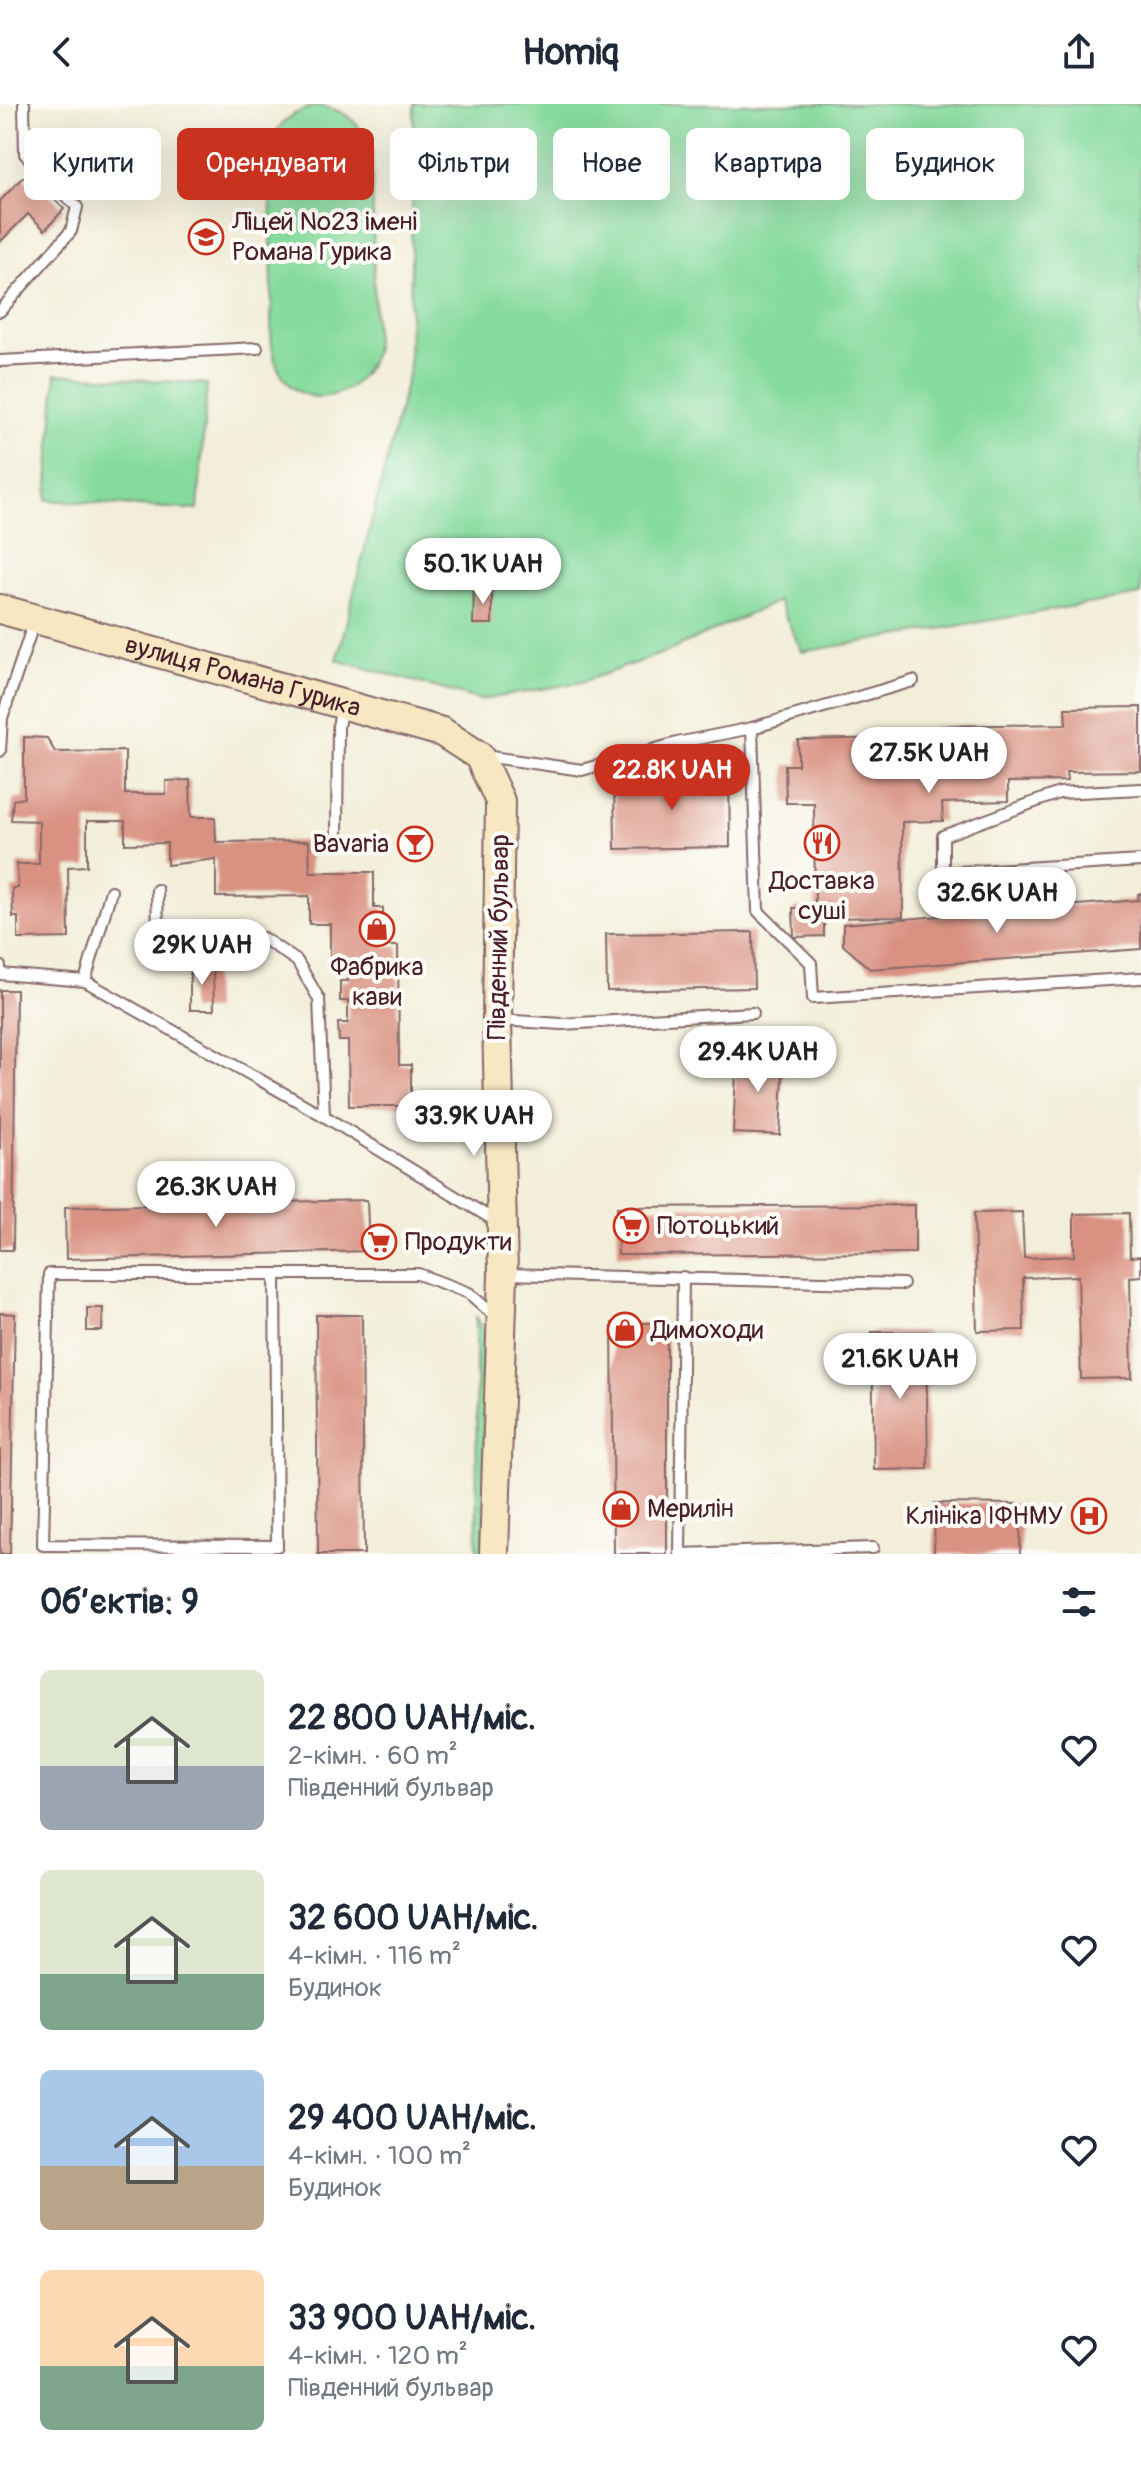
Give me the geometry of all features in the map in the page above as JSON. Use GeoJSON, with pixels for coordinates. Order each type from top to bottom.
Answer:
{"type":"FeatureCollection","features":[{"type":"Feature","properties":{"kind":"main road","name":"вулиця Романа Гурика"},"geometry":{"type":"LineString","coordinates":[[0,609],[34,622],[442,732],[479,756]]}},
{"type":"Feature","properties":{"kind":"main road","name":"Південний бульвар"},"geometry":{"type":"LineString","coordinates":[[479,756],[500,801],[497,1020],[503,1274],[499,1321],[494,1554]]}},
{"type":"Feature","properties":{"kind":"lane"},"geometry":{"type":"LineString","coordinates":[[0,311],[71,231],[77,207],[25,154],[24,104]]}},
{"type":"Feature","properties":{"kind":"lane"},"geometry":{"type":"LineString","coordinates":[[0,361],[257,348]]}},
{"type":"Feature","properties":{"kind":"lane"},"geometry":{"type":"LineString","coordinates":[[0,751],[1,718],[34,622]]}},
{"type":"Feature","properties":{"kind":"lane"},"geometry":{"type":"LineString","coordinates":[[479,756],[582,770],[677,743],[752,728],[913,681]]}},
{"type":"Feature","properties":{"kind":"lane"},"geometry":{"type":"LineString","coordinates":[[337,833],[338,726],[343,704]]}},
{"type":"Feature","properties":{"kind":"lane"},"geometry":{"type":"LineString","coordinates":[[752,728],[758,911],[811,963],[813,998],[1141,978]]}},
{"type":"Feature","properties":{"kind":"lane"},"geometry":{"type":"LineString","coordinates":[[1141,789],[1059,793],[943,836],[943,873],[1141,861]]}},
{"type":"Feature","properties":{"kind":"lane"},"geometry":{"type":"LineString","coordinates":[[157,890],[158,931],[263,938],[297,961],[319,999],[324,1116]]}},
{"type":"Feature","properties":{"kind":"lane"},"geometry":{"type":"LineString","coordinates":[[85,981],[111,891]]}},
{"type":"Feature","properties":{"kind":"lane"},"geometry":{"type":"LineString","coordinates":[[0,966],[0,974],[85,981],[324,1116],[502,1225]]}},
{"type":"Feature","properties":{"kind":"lane"},"geometry":{"type":"LineString","coordinates":[[497,1020],[562,1024],[753,1013]]}},
{"type":"Feature","properties":{"kind":"lane"},"geometry":{"type":"LineString","coordinates":[[275,1274],[277,1546],[43,1549],[49,1274],[275,1274],[418,1274],[469,1293],[499,1321]]}},
{"type":"Feature","properties":{"kind":"lane"},"geometry":{"type":"LineString","coordinates":[[503,1274],[903,1284]]}},
{"type":"Feature","properties":{"kind":"lane"},"geometry":{"type":"LineString","coordinates":[[683,1277],[680,1554],[873,1548]]}},
{"type":"Feature","properties":{"kind":"green space"},"geometry":{"type":"Polygon","coordinates":[[[414,104],[1141,104],[1141,595],[802,652],[778,601],[669,651],[582,682],[481,700],[337,660],[409,371],[412,200],[537,200],[537,128],[414,128],[414,104]]]}},
{"type":"Feature","properties":{"kind":"green space"},"geometry":{"type":"Polygon","coordinates":[[[319,106],[329,108],[345,115],[359,128],[279,128],[289,117],[319,106]]]}},
{"type":"Feature","properties":{"kind":"green space"},"geometry":{"type":"Polygon","coordinates":[[[271,200],[373,200],[375,348],[369,366],[358,380],[330,396],[315,397],[300,392],[287,382],[277,366],[272,348],[271,200]]]}},
{"type":"Feature","properties":{"kind":"green space"},"geometry":{"type":"Polygon","coordinates":[[[56,374],[207,384],[198,510],[47,500],[56,374]]]}},
{"type":"Feature","properties":{"kind":"green space"},"geometry":{"type":"Polygon","coordinates":[[[476,1316],[483,1330],[484,1554],[477,1554],[476,1316]]]}},
{"type":"Feature","properties":{"kind":"building"},"geometry":{"type":"Polygon","coordinates":[[[23,177],[24,200],[55,200],[64,209],[45,230],[28,214],[0,242],[0,201],[23,177]]]}},
{"type":"Feature","properties":{"kind":"building"},"geometry":{"type":"Polygon","coordinates":[[[474,587],[492,588],[492,624],[473,624],[474,587]]]}},
{"type":"Feature","properties":{"kind":"building"},"geometry":{"type":"Polygon","coordinates":[[[1141,707],[1141,771],[1066,772],[1067,781],[1008,782],[1008,801],[942,803],[943,821],[902,822],[903,917],[824,918],[824,936],[794,937],[793,908],[815,908],[814,803],[786,803],[785,765],[798,765],[798,740],[896,738],[896,749],[941,748],[941,726],[1066,724],[1065,708],[1141,707]]]}},
{"type":"Feature","properties":{"kind":"building"},"geometry":{"type":"Polygon","coordinates":[[[24,737],[47,738],[55,752],[125,751],[125,794],[166,794],[166,781],[190,780],[191,817],[215,817],[216,842],[309,841],[310,872],[374,872],[374,908],[383,908],[383,946],[398,946],[399,1065],[411,1065],[411,1106],[349,1106],[348,1041],[339,1041],[338,1023],[348,1023],[348,1001],[340,1001],[340,981],[348,981],[348,960],[330,960],[330,924],[309,924],[309,896],[216,897],[216,859],[167,865],[167,843],[125,844],[125,821],[87,821],[87,866],[68,867],[69,938],[18,939],[18,917],[13,917],[12,888],[18,888],[17,864],[39,864],[39,821],[11,820],[13,800],[24,798],[24,737]]]}},
{"type":"Feature","properties":{"kind":"building"},"geometry":{"type":"Polygon","coordinates":[[[729,775],[730,847],[615,849],[614,777],[729,775]]]}},
{"type":"Feature","properties":{"kind":"building"},"geometry":{"type":"Polygon","coordinates":[[[1141,893],[1141,949],[870,969],[843,945],[843,924],[1138,900],[1141,893]]]}},
{"type":"Feature","properties":{"kind":"building"},"geometry":{"type":"Polygon","coordinates":[[[753,932],[754,988],[607,991],[606,934],[753,932]]]}},
{"type":"Feature","properties":{"kind":"building"},"geometry":{"type":"Polygon","coordinates":[[[190,964],[213,964],[214,1010],[190,1010],[190,964]]]}},
{"type":"Feature","properties":{"kind":"building"},"geometry":{"type":"Polygon","coordinates":[[[0,990],[16,990],[13,1250],[0,1250],[0,990]]]}},
{"type":"Feature","properties":{"kind":"building"},"geometry":{"type":"Polygon","coordinates":[[[737,1053],[784,1055],[780,1135],[733,1133],[737,1053]]]}},
{"type":"Feature","properties":{"kind":"building"},"geometry":{"type":"Polygon","coordinates":[[[367,1200],[369,1251],[66,1259],[65,1207],[367,1200]]]}},
{"type":"Feature","properties":{"kind":"building"},"geometry":{"type":"Polygon","coordinates":[[[915,1205],[915,1253],[618,1255],[617,1207],[915,1205]]]}},
{"type":"Feature","properties":{"kind":"building"},"geometry":{"type":"Polygon","coordinates":[[[1022,1212],[1024,1258],[1074,1256],[1074,1214],[1129,1213],[1130,1257],[1141,1256],[1141,1276],[1130,1277],[1132,1378],[1081,1379],[1078,1276],[1023,1278],[1024,1330],[977,1331],[974,1213],[1022,1212]]]}},
{"type":"Feature","properties":{"kind":"building"},"geometry":{"type":"Polygon","coordinates":[[[87,1308],[103,1308],[102,1331],[87,1331],[87,1308]]]}},
{"type":"Feature","properties":{"kind":"building"},"geometry":{"type":"Polygon","coordinates":[[[0,1313],[15,1314],[10,1554],[0,1554],[0,1313]]]}},
{"type":"Feature","properties":{"kind":"building"},"geometry":{"type":"Polygon","coordinates":[[[316,1315],[362,1315],[364,1554],[318,1554],[316,1315]]]}},
{"type":"Feature","properties":{"kind":"building"},"geometry":{"type":"Polygon","coordinates":[[[612,1323],[667,1323],[667,1554],[614,1554],[612,1323]]]}},
{"type":"Feature","properties":{"kind":"building"},"geometry":{"type":"Polygon","coordinates":[[[872,1332],[926,1332],[928,1469],[874,1470],[872,1332]]]}},
{"type":"Feature","properties":{"kind":"building"},"geometry":{"type":"Polygon","coordinates":[[[935,1503],[1021,1504],[1020,1554],[934,1554],[935,1503]]]}},
{"type":"Feature","properties":{"kind":"place","name":"Ліцей №23 імені Романа Гурика"},"geometry":{"type":"Point","coordinates":[206,237]}},
{"type":"Feature","properties":{"kind":"place","name":"Доставка суші"},"geometry":{"type":"Point","coordinates":[822,843]}},
{"type":"Feature","properties":{"kind":"place","name":"Bavaria"},"geometry":{"type":"Point","coordinates":[415,844]}},
{"type":"Feature","properties":{"kind":"place","name":"Фабрика кави"},"geometry":{"type":"Point","coordinates":[377,929]}},
{"type":"Feature","properties":{"kind":"place","name":"Потоцький"},"geometry":{"type":"Point","coordinates":[631,1226]}},
{"type":"Feature","properties":{"kind":"place","name":"Продукти"},"geometry":{"type":"Point","coordinates":[379,1242]}},
{"type":"Feature","properties":{"kind":"place","name":"Димоходи"},"geometry":{"type":"Point","coordinates":[625,1330]}},
{"type":"Feature","properties":{"kind":"place","name":"Мерилін"},"geometry":{"type":"Point","coordinates":[621,1509]}},
{"type":"Feature","properties":{"kind":"place","name":"Клініка ІФНМУ"},"geometry":{"type":"Point","coordinates":[1089,1516]}}]}
